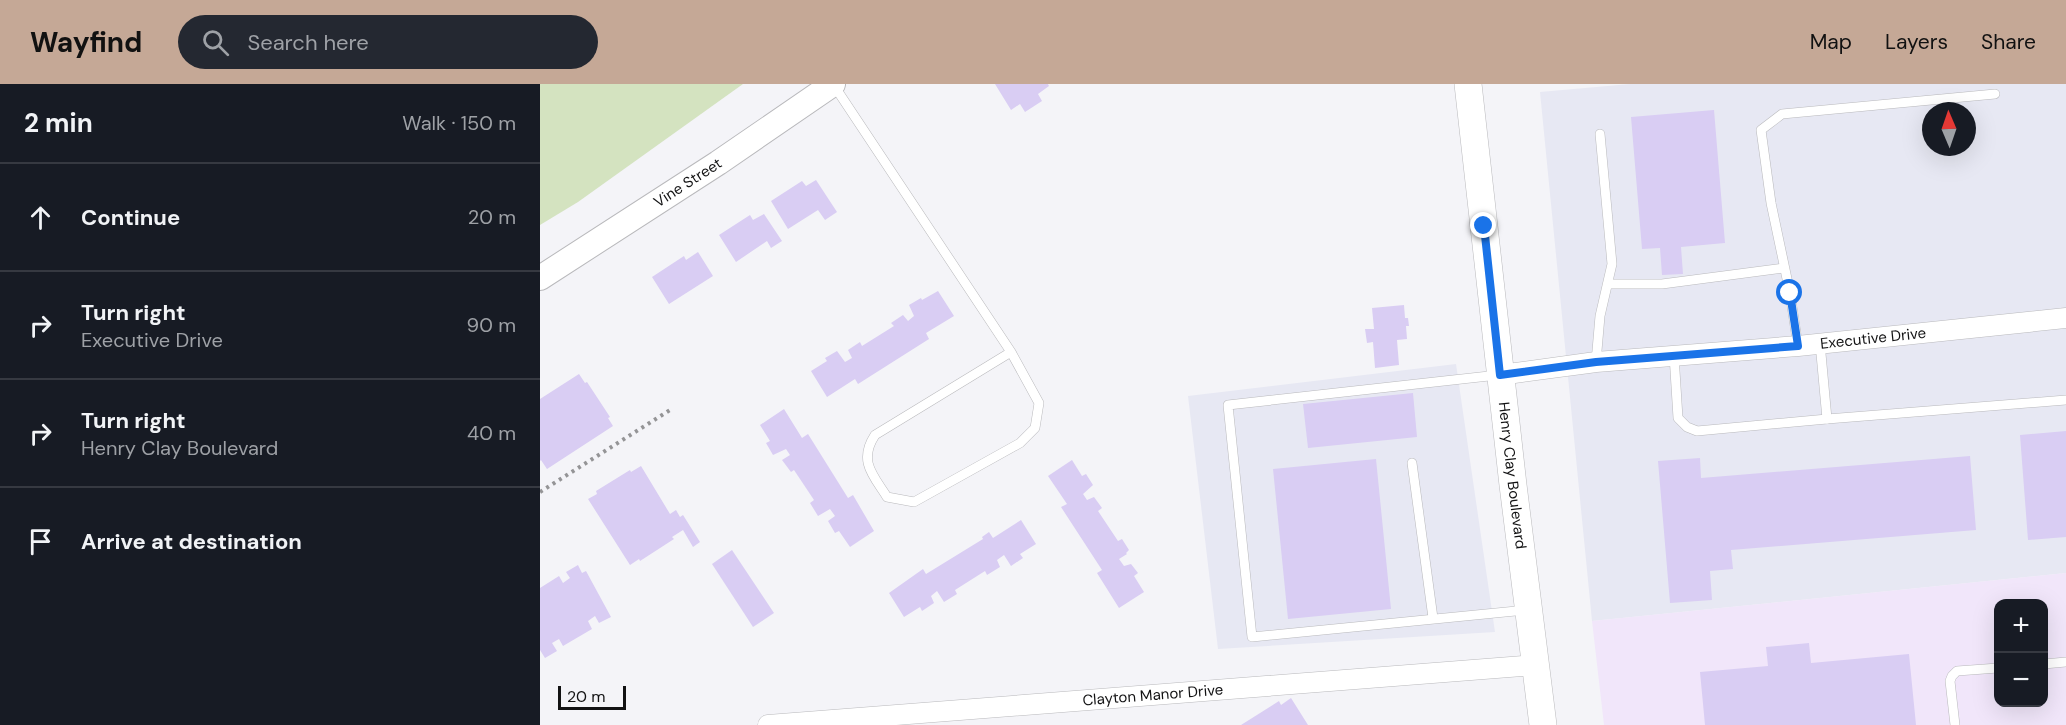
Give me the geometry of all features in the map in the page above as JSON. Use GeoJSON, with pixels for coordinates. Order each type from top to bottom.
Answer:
{"type":"FeatureCollection","features":[{"type":"Feature","properties":{"kind":"main road","name":"Henry Clay Boulevard"},"geometry":{"type":"LineString","coordinates":[[1468,84],[1500,375],[1543,725]]}},
{"type":"Feature","properties":{"kind":"street","name":"Vine Street"},"geometry":{"type":"LineString","coordinates":[[540,278],[718,163],[833,84]]}},
{"type":"Feature","properties":{"kind":"street","name":"Executive Drive"},"geometry":{"type":"LineString","coordinates":[[1500,375],[1596,362],[1798,346],[2066,318]]}},
{"type":"Feature","properties":{"kind":"street","name":"Clayton Manor Drive"},"geometry":{"type":"LineString","coordinates":[[768,725],[1536,665]]}},
{"type":"Feature","properties":{"kind":"lane"},"geometry":{"type":"LineString","coordinates":[[833,84],[1011,352],[1039,403],[1035,428],[1020,443],[914,502],[887,497],[868,467],[867,447],[875,435],[1011,352]]}},
{"type":"Feature","properties":{"kind":"lane"},"geometry":{"type":"LineString","coordinates":[[1798,346],[1771,203],[1761,130],[1782,114],[1995,94]]}},
{"type":"Feature","properties":{"kind":"lane"},"geometry":{"type":"LineString","coordinates":[[1596,362],[1600,316],[1612,264],[1600,134]]}},
{"type":"Feature","properties":{"kind":"lane"},"geometry":{"type":"LineString","coordinates":[[1608,284],[1662,284],[1784,268]]}},
{"type":"Feature","properties":{"kind":"lane"},"geometry":{"type":"LineString","coordinates":[[1820,343],[1827,420]]}},
{"type":"Feature","properties":{"kind":"lane"},"geometry":{"type":"LineString","coordinates":[[1674,355],[1678,418],[1687,427],[1698,431],[2066,400]]}},
{"type":"Feature","properties":{"kind":"lane"},"geometry":{"type":"LineString","coordinates":[[1500,375],[1228,405],[1252,638],[1529,610]]}},
{"type":"Feature","properties":{"kind":"lane"},"geometry":{"type":"LineString","coordinates":[[1412,462],[1432,618]]}},
{"type":"Feature","properties":{"kind":"lane"},"geometry":{"type":"LineString","coordinates":[[2048,664],[2066,662]]}},
{"type":"Feature","properties":{"kind":"lane"},"geometry":{"type":"LineString","coordinates":[[1955,725],[1950,681],[1952,676],[1957,671],[1994,668]]}},
{"type":"Feature","properties":{"kind":"path"},"geometry":{"type":"LineString","coordinates":[[540,492],[670,410]]}},
{"type":"Feature","properties":{"kind":"shaded area"},"geometry":{"type":"Polygon","coordinates":[[[1630,84],[2066,84],[2066,573],[1592,621],[1540,92],[1630,84]]]}},
{"type":"Feature","properties":{"kind":"shaded area"},"geometry":{"type":"Polygon","coordinates":[[[1456,364],[1495,632],[1218,649],[1188,396],[1456,364]]]}},
{"type":"Feature","properties":{"kind":"shaded area"},"geometry":{"type":"Polygon","coordinates":[[[2066,573],[2066,725],[1604,725],[1592,621],[2066,573]]]}},
{"type":"Feature","properties":{"kind":"green space"},"geometry":{"type":"Polygon","coordinates":[[[540,84],[743,84],[578,202],[540,225],[540,84]]]}},
{"type":"Feature","properties":{"kind":"building"},"geometry":{"type":"Polygon","coordinates":[[[995,84],[1048,84],[1049,86],[1038,94],[1042,101],[1025,112],[1020,104],[1011,110],[995,84]]]}},
{"type":"Feature","properties":{"kind":"building"},"geometry":{"type":"Polygon","coordinates":[[[1714,110],[1725,243],[1681,247],[1683,274],[1662,275],[1660,248],[1642,249],[1631,117],[1714,110]]]}},
{"type":"Feature","properties":{"kind":"building"},"geometry":{"type":"Polygon","coordinates":[[[816,180],[837,212],[825,220],[818,210],[788,229],[771,201],[802,181],[806,186],[816,180]]]}},
{"type":"Feature","properties":{"kind":"building"},"geometry":{"type":"Polygon","coordinates":[[[764,214],[782,241],[771,248],[767,241],[736,262],[719,235],[750,215],[753,220],[764,214]]]}},
{"type":"Feature","properties":{"kind":"building"},"geometry":{"type":"Polygon","coordinates":[[[698,252],[713,276],[669,304],[652,277],[684,256],[686,260],[698,252]]]}},
{"type":"Feature","properties":{"kind":"building"},"geometry":{"type":"Polygon","coordinates":[[[938,291],[954,316],[926,333],[929,339],[858,384],[855,379],[827,397],[811,371],[827,361],[825,358],[837,351],[845,362],[852,358],[848,350],[860,342],[862,346],[894,326],[891,323],[903,315],[908,321],[914,316],[909,305],[938,291]]]}},
{"type":"Feature","properties":{"kind":"building"},"geometry":{"type":"Polygon","coordinates":[[[1404,305],[1405,318],[1408,318],[1409,326],[1406,326],[1407,339],[1397,340],[1399,365],[1375,368],[1373,342],[1367,343],[1365,329],[1374,329],[1372,308],[1404,305]]]}},
{"type":"Feature","properties":{"kind":"building"},"geometry":{"type":"Polygon","coordinates":[[[579,374],[585,383],[587,382],[610,417],[608,418],[613,426],[547,469],[540,461],[540,399],[579,374]]]}},
{"type":"Feature","properties":{"kind":"building"},"geometry":{"type":"Polygon","coordinates":[[[1413,393],[1417,437],[1308,448],[1303,404],[1413,393]]]}},
{"type":"Feature","properties":{"kind":"building"},"geometry":{"type":"Polygon","coordinates":[[[784,409],[802,438],[808,434],[848,498],[853,495],[874,531],[850,547],[839,531],[835,533],[828,521],[835,516],[830,509],[818,516],[810,503],[814,500],[794,470],[791,472],[782,460],[790,455],[786,449],[773,455],[766,443],[770,441],[760,425],[784,409]]]}},
{"type":"Feature","properties":{"kind":"building"},"geometry":{"type":"Polygon","coordinates":[[[2066,431],[2066,537],[2028,540],[2020,435],[2066,431]]]}},
{"type":"Feature","properties":{"kind":"building"},"geometry":{"type":"Polygon","coordinates":[[[1970,456],[1976,530],[1731,550],[1733,569],[1710,571],[1712,600],[1670,603],[1658,461],[1700,458],[1701,478],[1970,456]]]}},
{"type":"Feature","properties":{"kind":"building"},"geometry":{"type":"Polygon","coordinates":[[[1376,459],[1391,609],[1288,619],[1273,469],[1376,459]]]}},
{"type":"Feature","properties":{"kind":"building"},"geometry":{"type":"Polygon","coordinates":[[[1072,460],[1082,476],[1086,474],[1093,485],[1083,494],[1087,500],[1094,497],[1102,508],[1098,511],[1118,541],[1122,539],[1129,550],[1119,559],[1124,566],[1131,564],[1138,573],[1134,576],[1144,592],[1119,608],[1097,573],[1102,570],[1061,507],[1067,504],[1048,476],[1072,460]]]}},
{"type":"Feature","properties":{"kind":"building"},"geometry":{"type":"Polygon","coordinates":[[[641,466],[670,514],[676,510],[680,517],[683,515],[700,542],[693,547],[683,530],[672,537],[674,539],[630,565],[588,499],[597,494],[596,491],[630,470],[631,472],[641,466]]]}},
{"type":"Feature","properties":{"kind":"building"},"geometry":{"type":"Polygon","coordinates":[[[1021,520],[1036,544],[1020,554],[1023,558],[1011,566],[1004,555],[997,560],[1000,567],[987,575],[985,571],[955,590],[957,594],[944,602],[937,591],[931,596],[934,603],[922,611],[920,607],[904,617],[889,593],[923,569],[926,574],[983,539],[982,537],[989,532],[993,538],[1021,520]]]}},
{"type":"Feature","properties":{"kind":"building"},"geometry":{"type":"Polygon","coordinates":[[[732,550],[774,613],[753,627],[712,564],[732,550]]]}},
{"type":"Feature","properties":{"kind":"building"},"geometry":{"type":"Polygon","coordinates":[[[578,565],[582,573],[586,571],[611,617],[599,623],[595,616],[588,621],[592,629],[563,646],[559,639],[552,643],[557,651],[545,658],[540,650],[540,588],[559,576],[563,583],[570,578],[566,572],[578,565]]]}},
{"type":"Feature","properties":{"kind":"building"},"geometry":{"type":"Polygon","coordinates":[[[1809,643],[1811,663],[1909,654],[1916,725],[1705,725],[1700,672],[1768,666],[1766,647],[1809,643]]]}},
{"type":"Feature","properties":{"kind":"building"},"geometry":{"type":"Polygon","coordinates":[[[1291,698],[1308,725],[1241,725],[1279,701],[1281,705],[1291,698]]]}},
{"type":"Feature","properties":{"kind":"route"},"geometry":{"type":"LineString","coordinates":[[1484,226],[1500,375],[1596,362],[1798,346],[1790,293]]}}]}
